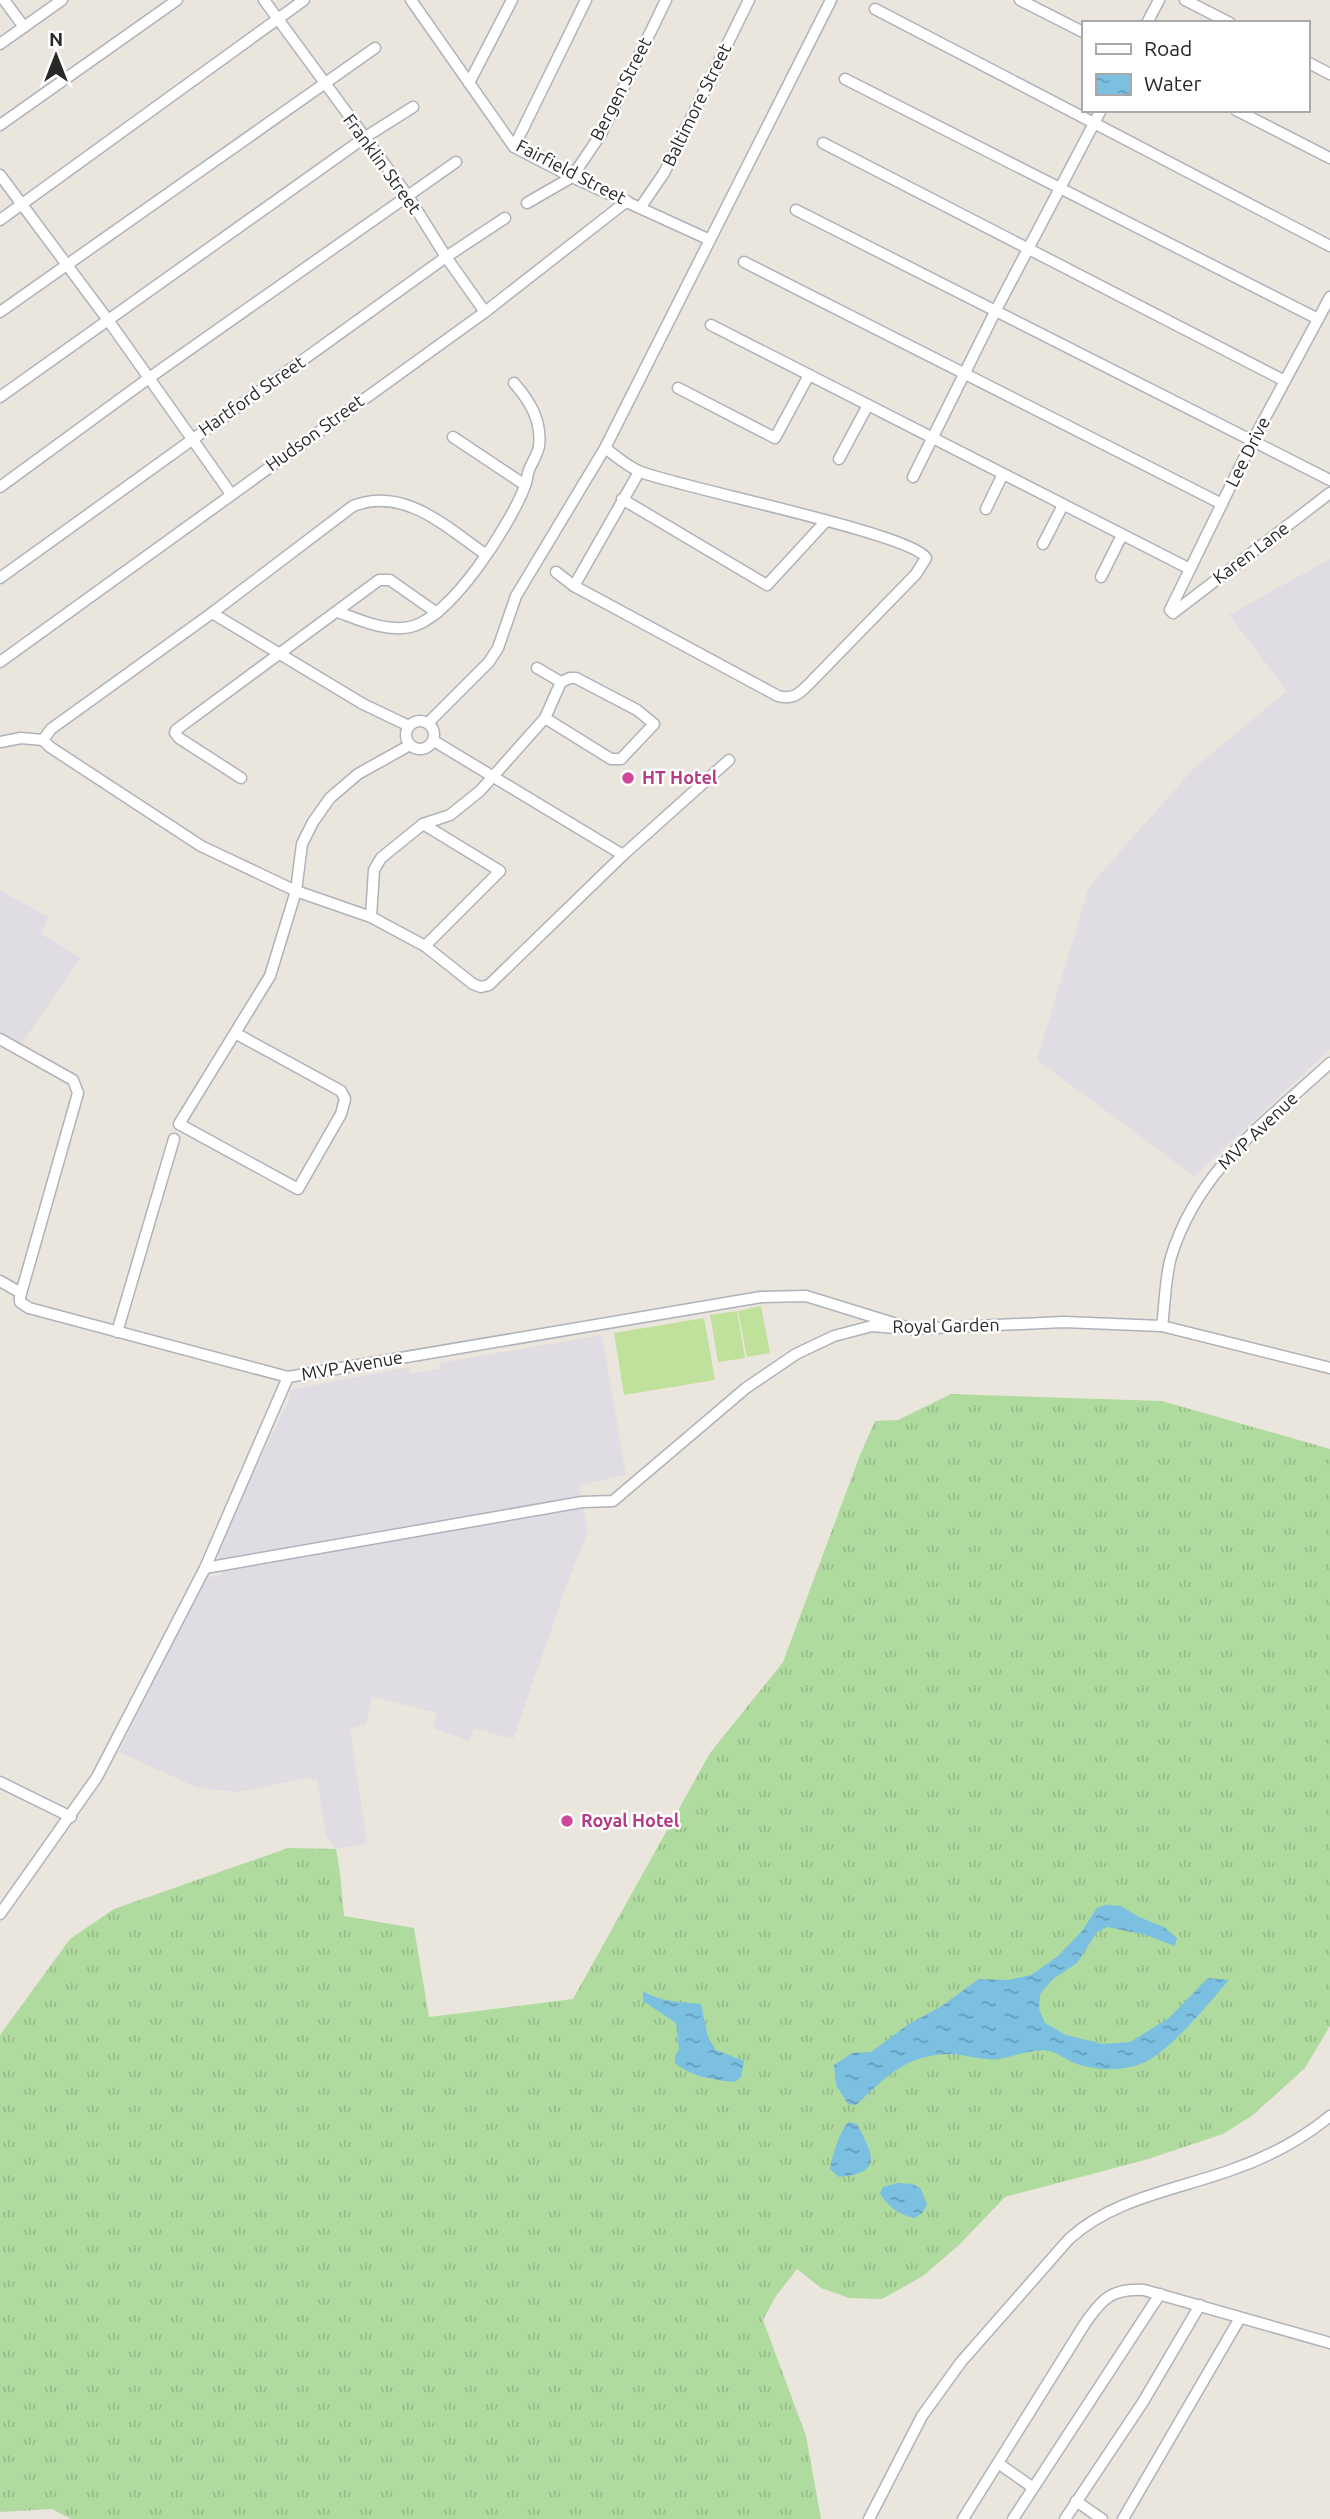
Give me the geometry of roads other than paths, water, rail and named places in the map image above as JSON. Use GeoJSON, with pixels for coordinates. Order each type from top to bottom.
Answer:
{"type":"FeatureCollection","features":[{"type":"Feature","properties":{"kind":"street"},"geometry":{"type":"LineString","coordinates":[[4,0],[24,27]]}},
{"type":"Feature","properties":{"kind":"street"},"geometry":{"type":"LineString","coordinates":[[0,44],[62,0]]}},
{"type":"Feature","properties":{"kind":"street"},"geometry":{"type":"LineString","coordinates":[[0,125],[177,0]]}},
{"type":"Feature","properties":{"kind":"street","name":"Franklin Street"},"geometry":{"type":"LineString","coordinates":[[264,0],[408,196],[485,312]]}},
{"type":"Feature","properties":{"kind":"street"},"geometry":{"type":"LineString","coordinates":[[0,219],[304,0]]}},
{"type":"Feature","properties":{"kind":"street","name":"Fairfield Street"},"geometry":{"type":"LineString","coordinates":[[411,0],[514,147],[572,177],[710,240]]}},
{"type":"Feature","properties":{"kind":"street"},"geometry":{"type":"LineString","coordinates":[[469,83],[512,0]]}},
{"type":"Feature","properties":{"kind":"street"},"geometry":{"type":"LineString","coordinates":[[514,147],[586,0]]}},
{"type":"Feature","properties":{"kind":"street","name":"Bergen Street"},"geometry":{"type":"LineString","coordinates":[[572,177],[601,134],[666,0]]}},
{"type":"Feature","properties":{"kind":"street","name":"Baltimore Street"},"geometry":{"type":"LineString","coordinates":[[640,208],[664,173],[749,0]]}},
{"type":"Feature","properties":{"kind":"street"},"geometry":{"type":"LineString","coordinates":[[428,723],[489,662],[498,648],[516,596],[606,448],[831,0]]}},
{"type":"Feature","properties":{"kind":"street"},"geometry":{"type":"LineString","coordinates":[[1020,0],[1082,31]]}},
{"type":"Feature","properties":{"kind":"street"},"geometry":{"type":"LineString","coordinates":[[1148,21],[1159,0]]}},
{"type":"Feature","properties":{"kind":"street"},"geometry":{"type":"LineString","coordinates":[[1185,0],[1226,21]]}},
{"type":"Feature","properties":{"kind":"street"},"geometry":{"type":"LineString","coordinates":[[875,9],[1330,246]]}},
{"type":"Feature","properties":{"kind":"street"},"geometry":{"type":"LineString","coordinates":[[0,312],[375,48]]}},
{"type":"Feature","properties":{"kind":"street"},"geometry":{"type":"LineString","coordinates":[[1309,63],[1330,74]]}},
{"type":"Feature","properties":{"kind":"street"},"geometry":{"type":"LineString","coordinates":[[845,79],[1318,319]]}},
{"type":"Feature","properties":{"kind":"street"},"geometry":{"type":"LineString","coordinates":[[0,397],[364,138],[414,107]]}},
{"type":"Feature","properties":{"kind":"street"},"geometry":{"type":"LineString","coordinates":[[913,477],[996,310],[1100,112]]}},
{"type":"Feature","properties":{"kind":"street"},"geometry":{"type":"LineString","coordinates":[[1240,112],[1330,158]]}},
{"type":"Feature","properties":{"kind":"street"},"geometry":{"type":"LineString","coordinates":[[824,143],[1285,381]]}},
{"type":"Feature","properties":{"kind":"street"},"geometry":{"type":"LineString","coordinates":[[0,487],[149,378],[456,162]]}},
{"type":"Feature","properties":{"kind":"street"},"geometry":{"type":"LineString","coordinates":[[0,175],[108,320],[231,494]]}},
{"type":"Feature","properties":{"kind":"street"},"geometry":{"type":"LineString","coordinates":[[527,203],[572,177]]}},
{"type":"Feature","properties":{"kind":"street","name":"Hudson Street"},"geometry":{"type":"LineString","coordinates":[[0,663],[485,312],[627,201]]}},
{"type":"Feature","properties":{"kind":"street"},"geometry":{"type":"LineString","coordinates":[[796,210],[1330,480]]}},
{"type":"Feature","properties":{"kind":"street","name":"Hartford Street"},"geometry":{"type":"LineString","coordinates":[[0,578],[446,257],[505,218]]}},
{"type":"Feature","properties":{"kind":"street"},"geometry":{"type":"LineString","coordinates":[[744,262],[1222,504]]}},
{"type":"Feature","properties":{"kind":"street","name":"Lee Drive"},"geometry":{"type":"LineString","coordinates":[[1172,611],[1253,440],[1330,297]]}},
{"type":"Feature","properties":{"kind":"street"},"geometry":{"type":"LineString","coordinates":[[711,325],[1191,569]]}},
{"type":"Feature","properties":{"kind":"street"},"geometry":{"type":"LineString","coordinates":[[678,388],[775,438],[809,375]]}},
{"type":"Feature","properties":{"kind":"street"},"geometry":{"type":"LineString","coordinates":[[338,612],[372,625],[402,628],[415,625],[437,613],[464,587],[525,485],[539,449],[538,427],[530,401],[514,383]]}},
{"type":"Feature","properties":{"kind":"street"},"geometry":{"type":"LineString","coordinates":[[839,459],[868,405]]}},
{"type":"Feature","properties":{"kind":"street"},"geometry":{"type":"LineString","coordinates":[[453,437],[525,485]]}},
{"type":"Feature","properties":{"kind":"street"},"geometry":{"type":"LineString","coordinates":[[556,572],[574,586],[778,696],[792,698],[809,684],[916,574],[926,558],[922,552],[826,521],[639,471],[606,448]]}},
{"type":"Feature","properties":{"kind":"street"},"geometry":{"type":"LineString","coordinates":[[574,586],[639,471]]}},
{"type":"Feature","properties":{"kind":"street"},"geometry":{"type":"LineString","coordinates":[[986,509],[1003,474]]}},
{"type":"Feature","properties":{"kind":"street","name":"Karen Lane"},"geometry":{"type":"LineString","coordinates":[[1172,611],[1330,492]]}},
{"type":"Feature","properties":{"kind":"street"},"geometry":{"type":"LineString","coordinates":[[622,499],[767,585],[826,521]]}},
{"type":"Feature","properties":{"kind":"street"},"geometry":{"type":"LineString","coordinates":[[43,740],[51,729],[212,613],[353,506],[373,500],[393,500],[413,506],[485,554]]}},
{"type":"Feature","properties":{"kind":"street"},"geometry":{"type":"LineString","coordinates":[[1043,544],[1063,505]]}},
{"type":"Feature","properties":{"kind":"street"},"geometry":{"type":"LineString","coordinates":[[1101,577],[1122,535]]}},
{"type":"Feature","properties":{"kind":"street"},"geometry":{"type":"LineString","coordinates":[[241,778],[179,738],[176,730],[338,612],[371,584],[384,579],[396,584],[437,613]]}},
{"type":"Feature","properties":{"kind":"street"},"geometry":{"type":"LineString","coordinates":[[212,613],[363,704],[409,726]]}},
{"type":"Feature","properties":{"kind":"street"},"geometry":{"type":"LineString","coordinates":[[537,668],[561,682]]}},
{"type":"Feature","properties":{"kind":"street"},"geometry":{"type":"LineString","coordinates":[[371,917],[374,870],[386,852],[423,824],[450,815],[481,791],[545,718],[561,682],[576,678],[656,722],[621,759],[611,758],[545,718]]}},
{"type":"Feature","properties":{"kind":"street"},"geometry":{"type":"LineString","coordinates":[[410,745],[406,733],[409,726],[420,720],[434,729],[434,741]]}},
{"type":"Feature","properties":{"kind":"street"},"geometry":{"type":"LineString","coordinates":[[0,742],[21,738],[43,740],[201,846],[296,891],[371,917],[425,946],[473,984],[481,987],[489,985],[623,855],[729,760]]}},
{"type":"Feature","properties":{"kind":"street"},"geometry":{"type":"LineString","coordinates":[[434,741],[623,855]]}},
{"type":"Feature","properties":{"kind":"street"},"geometry":{"type":"LineString","coordinates":[[235,1033],[341,1091],[345,1099],[341,1114],[298,1189],[179,1124],[270,976],[296,891],[302,844],[313,822],[330,798],[358,774],[410,745],[423,749],[434,741]]}},
{"type":"Feature","properties":{"kind":"street"},"geometry":{"type":"LineString","coordinates":[[423,824],[500,871],[425,946]]}},
{"type":"Feature","properties":{"kind":"street"},"geometry":{"type":"LineString","coordinates":[[0,1039],[73,1080],[78,1093],[20,1293],[0,1281]]}},
{"type":"Feature","properties":{"kind":"street","name":"MVP Avenue"},"geometry":{"type":"LineString","coordinates":[[1162,1326],[1170,1259],[1185,1219],[1200,1192],[1227,1157],[1330,1063]]}},
{"type":"Feature","properties":{"kind":"street"},"geometry":{"type":"LineString","coordinates":[[117,1332],[174,1139]]}},
{"type":"Feature","properties":{"kind":"street","name":"MVP Avenue"},"geometry":{"type":"LineString","coordinates":[[20,1293],[23,1306],[289,1377],[761,1297],[806,1296],[916,1330]]}},
{"type":"Feature","properties":{"kind":"street","name":"Royal Garden"},"geometry":{"type":"LineString","coordinates":[[205,1568],[582,1502],[613,1501],[746,1388],[796,1354],[834,1336],[872,1326],[916,1330],[1064,1322],[1162,1326],[1330,1368]]}},
{"type":"Feature","properties":{"kind":"street"},"geometry":{"type":"LineString","coordinates":[[0,1914],[97,1777],[205,1568],[289,1377]]}},
{"type":"Feature","properties":{"kind":"street"},"geometry":{"type":"LineString","coordinates":[[0,1782],[71,1817]]}},
{"type":"Feature","properties":{"kind":"street"},"geometry":{"type":"LineString","coordinates":[[869,2519],[922,2416],[954,2371],[1069,2239],[1084,2226],[1126,2203],[1255,2161],[1308,2132],[1330,2116]]}},
{"type":"Feature","properties":{"kind":"street"},"geometry":{"type":"LineString","coordinates":[[963,2519],[1098,2304],[1110,2295],[1123,2290],[1144,2290],[1330,2343]]}},
{"type":"Feature","properties":{"kind":"street"},"geometry":{"type":"LineString","coordinates":[[1013,2519],[1160,2294]]}},
{"type":"Feature","properties":{"kind":"street"},"geometry":{"type":"LineString","coordinates":[[1065,2519],[1143,2402],[1200,2305]]}},
{"type":"Feature","properties":{"kind":"street"},"geometry":{"type":"LineString","coordinates":[[1123,2519],[1240,2318]]}},
{"type":"Feature","properties":{"kind":"street"},"geometry":{"type":"LineString","coordinates":[[998,2463],[1032,2487]]}},
{"type":"Feature","properties":{"kind":"street"},"geometry":{"type":"LineString","coordinates":[[1076,2501],[1102,2519]]}},
{"type":"Feature","properties":{"kind":"water"},"geometry":{"type":"Polygon","coordinates":[[[1106,1905],[1121,1906],[1164,1927],[1177,1938],[1175,1946],[1146,1935],[1107,1927],[1097,1932],[1077,1963],[1053,1979],[1040,1994],[1039,2009],[1045,2023],[1066,2035],[1103,2044],[1130,2042],[1169,2018],[1208,1978],[1229,1980],[1166,2048],[1145,2062],[1108,2069],[1080,2065],[1046,2051],[1031,2051],[995,2059],[936,2055],[909,2062],[856,2105],[848,2104],[836,2085],[834,2065],[852,2053],[871,2052],[979,1979],[1008,1980],[1031,1975],[1058,1956],[1082,1931],[1097,1908],[1106,1905]]]}},
{"type":"Feature","properties":{"kind":"water"},"geometry":{"type":"Polygon","coordinates":[[[643,1991],[664,1999],[701,2004],[708,2037],[716,2050],[744,2061],[741,2077],[735,2082],[711,2079],[688,2072],[675,2063],[679,2049],[676,2023],[643,2001],[643,1991]]]}},
{"type":"Feature","properties":{"kind":"water"},"geometry":{"type":"Polygon","coordinates":[[[849,2122],[857,2124],[871,2160],[863,2171],[839,2177],[830,2169],[840,2137],[849,2122]]]}},
{"type":"Feature","properties":{"kind":"water"},"geometry":{"type":"Polygon","coordinates":[[[898,2183],[913,2184],[921,2189],[927,2205],[915,2218],[894,2210],[880,2193],[883,2187],[898,2183]]]}},
{"type":"Feature","properties":{"kind":"place","name":"HT Hotel"},"geometry":{"type":"Point","coordinates":[628,778]}},
{"type":"Feature","properties":{"kind":"place","name":"Royal Hotel"},"geometry":{"type":"Point","coordinates":[567,1821]}}]}
